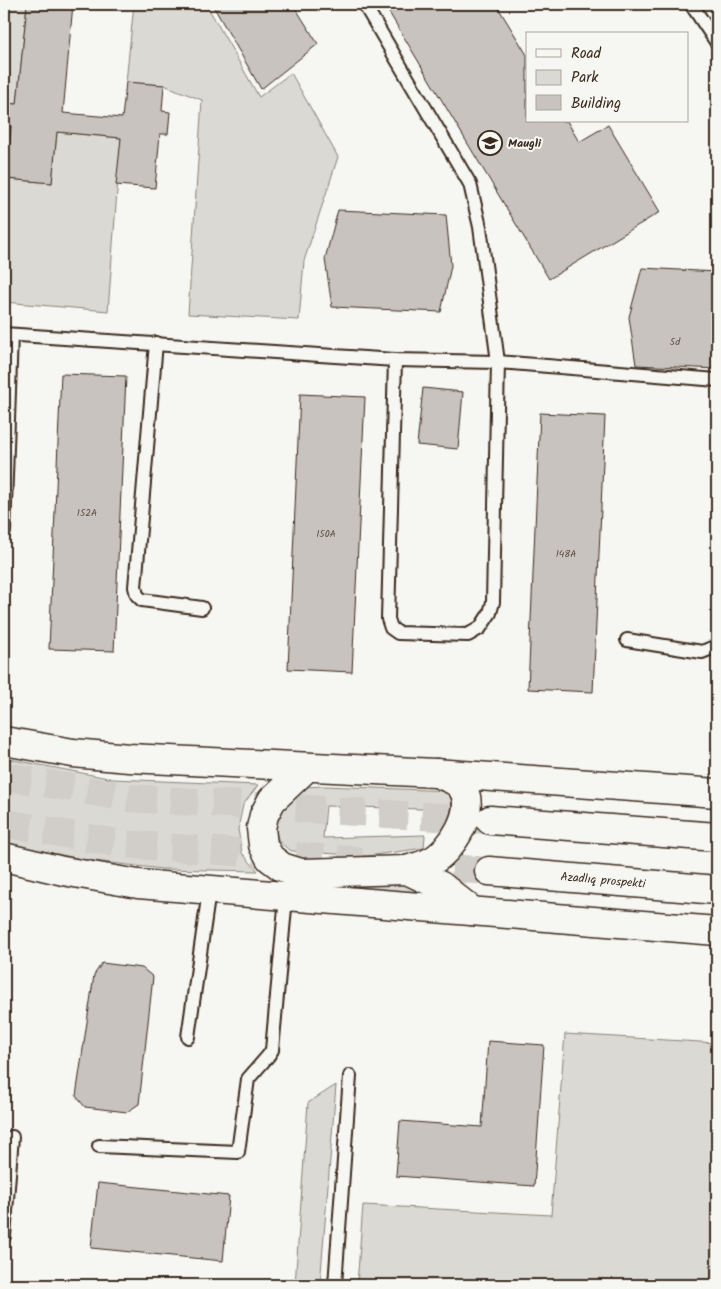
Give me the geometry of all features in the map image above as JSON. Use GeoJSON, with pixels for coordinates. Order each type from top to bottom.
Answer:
{"type":"FeatureCollection","features":[{"type":"Feature","properties":{"kind":"main road"},"geometry":{"type":"LineString","coordinates":[[4,741],[73,753],[129,758],[307,768],[435,772],[717,793]]}},
{"type":"Feature","properties":{"kind":"main road"},"geometry":{"type":"LineString","coordinates":[[301,873],[282,867],[270,858],[262,845],[261,828],[264,815],[272,800],[307,768]]}},
{"type":"Feature","properties":{"kind":"main road"},"geometry":{"type":"LineString","coordinates":[[209,891],[301,873],[407,870],[430,862],[438,857],[457,836],[464,818],[466,799],[462,787],[453,780],[435,772]]}},
{"type":"Feature","properties":{"kind":"main road"},"geometry":{"type":"LineString","coordinates":[[490,820],[717,837]]}},
{"type":"Feature","properties":{"kind":"main road"},"geometry":{"type":"LineString","coordinates":[[4,857],[62,871],[138,884],[717,931]]}},
{"type":"Feature","properties":{"kind":"main road"},"geometry":{"type":"LineString","coordinates":[[407,870],[441,886],[472,911]]}},
{"type":"Feature","properties":{"kind":"main road","name":"Azadlıq prospekti"},"geometry":{"type":"LineString","coordinates":[[489,871],[717,890]]}},
{"type":"Feature","properties":{"kind":"lane"},"geometry":{"type":"LineString","coordinates":[[364,4],[470,184],[480,227],[498,362],[494,602],[490,613],[480,628],[468,635],[398,633],[391,628],[388,618],[395,360]]}},
{"type":"Feature","properties":{"kind":"lane"},"geometry":{"type":"LineString","coordinates":[[691,4],[717,43]]}},
{"type":"Feature","properties":{"kind":"lane"},"geometry":{"type":"LineString","coordinates":[[4,532],[8,334],[395,360],[498,362],[717,380]]}},
{"type":"Feature","properties":{"kind":"lane"},"geometry":{"type":"LineString","coordinates":[[156,344],[135,587],[137,595],[142,600],[202,608]]}},
{"type":"Feature","properties":{"kind":"lane"},"geometry":{"type":"LineString","coordinates":[[627,640],[702,652],[717,646]]}},
{"type":"Feature","properties":{"kind":"lane"},"geometry":{"type":"LineString","coordinates":[[188,1037],[209,891]]}},
{"type":"Feature","properties":{"kind":"lane"},"geometry":{"type":"LineString","coordinates":[[98,1146],[238,1152],[248,1079],[272,1050],[286,897]]}},
{"type":"Feature","properties":{"kind":"lane"},"geometry":{"type":"LineString","coordinates":[[335,1285],[350,1076]]}},
{"type":"Feature","properties":{"kind":"lane"},"geometry":{"type":"LineString","coordinates":[[4,1236],[12,1137]]}},
{"type":"Feature","properties":{"kind":"green space"},"geometry":{"type":"Polygon","coordinates":[[[4,4],[27,4],[17,104],[4,103],[4,4]]]}},
{"type":"Feature","properties":{"kind":"green space"},"geometry":{"type":"Polygon","coordinates":[[[134,4],[206,4],[259,97],[291,73],[338,157],[304,261],[299,320],[188,314],[202,100],[164,85],[126,82],[134,4]]]}},
{"type":"Feature","properties":{"kind":"green space"},"geometry":{"type":"Polygon","coordinates":[[[4,126],[11,126],[7,179],[52,183],[57,132],[121,138],[108,311],[4,302],[4,126]]]}},
{"type":"Feature","properties":{"kind":"green space"},"geometry":{"type":"Polygon","coordinates":[[[4,758],[113,779],[258,785],[243,805],[238,829],[242,853],[258,871],[162,869],[86,860],[4,843],[4,758]]]}},
{"type":"Feature","properties":{"kind":"green space"},"geometry":{"type":"Polygon","coordinates":[[[324,786],[452,791],[452,810],[326,806],[323,838],[425,835],[424,848],[367,856],[292,851],[282,844],[277,836],[277,813],[302,787],[324,786]]]}},
{"type":"Feature","properties":{"kind":"green space"},"geometry":{"type":"Polygon","coordinates":[[[385,877],[409,882],[423,896],[325,886],[385,877]]]}},
{"type":"Feature","properties":{"kind":"green space"},"geometry":{"type":"Polygon","coordinates":[[[565,1034],[717,1043],[717,1285],[357,1285],[363,1205],[551,1215],[565,1034]]]}},
{"type":"Feature","properties":{"kind":"green space"},"geometry":{"type":"Polygon","coordinates":[[[336,1085],[320,1285],[295,1285],[308,1103],[336,1085]]]}},
{"type":"Feature","properties":{"kind":"building"},"geometry":{"type":"Polygon","coordinates":[[[27,4],[73,4],[63,113],[122,118],[126,82],[164,85],[162,111],[170,112],[168,134],[160,134],[155,188],[116,185],[121,138],[57,132],[52,183],[7,179],[11,126],[4,126],[4,103],[17,104],[27,4]]]}},
{"type":"Feature","properties":{"kind":"building"},"geometry":{"type":"Polygon","coordinates":[[[212,4],[293,4],[318,44],[261,89],[212,4]]]}},
{"type":"Feature","properties":{"kind":"building"},"geometry":{"type":"Polygon","coordinates":[[[384,4],[496,4],[526,53],[526,122],[568,122],[579,142],[608,125],[660,212],[549,279],[384,4]]]}},
{"type":"Feature","properties":{"kind":"building"},"geometry":{"type":"Polygon","coordinates":[[[338,210],[446,215],[451,266],[441,312],[332,307],[325,259],[338,210]]]}},
{"type":"Feature","properties":{"kind":"building"},"geometry":{"type":"Polygon","coordinates":[[[642,268],[717,272],[717,369],[636,365],[629,317],[642,268]]]}},
{"type":"Feature","properties":{"kind":"building"},"geometry":{"type":"Polygon","coordinates":[[[61,374],[126,376],[114,651],[49,649],[61,374]]]}},
{"type":"Feature","properties":{"kind":"building"},"geometry":{"type":"Polygon","coordinates":[[[423,388],[463,392],[458,449],[417,445],[423,388]]]}},
{"type":"Feature","properties":{"kind":"building"},"geometry":{"type":"Polygon","coordinates":[[[300,394],[365,397],[352,672],[288,669],[300,394]]]}},
{"type":"Feature","properties":{"kind":"building"},"geometry":{"type":"Polygon","coordinates":[[[540,413],[605,416],[593,692],[528,689],[540,413]]]}},
{"type":"Feature","properties":{"kind":"building"},"geometry":{"type":"Polygon","coordinates":[[[102,963],[142,968],[153,977],[139,1104],[127,1112],[85,1107],[76,1096],[94,975],[102,963]]]}},
{"type":"Feature","properties":{"kind":"building"},"geometry":{"type":"Polygon","coordinates":[[[488,1041],[544,1045],[534,1186],[396,1176],[400,1121],[482,1127],[488,1041]]]}},
{"type":"Feature","properties":{"kind":"building"},"geometry":{"type":"Polygon","coordinates":[[[98,1183],[229,1196],[223,1261],[91,1248],[98,1183]]]}},
{"type":"Feature","properties":{"kind":"tunnel"},"geometry":{"type":"LineString","coordinates":[[4,776],[129,798],[486,820]]}},
{"type":"Feature","properties":{"kind":"tunnel"},"geometry":{"type":"LineString","coordinates":[[4,823],[122,844],[362,861]]}},
{"type":"Feature","properties":{"kind":"tunnel"},"geometry":{"type":"LineString","coordinates":[[410,865],[489,871]]}},
{"type":"Feature","properties":{"kind":"place","name":"Maugli"},"geometry":{"type":"Point","coordinates":[490,143]}}]}
